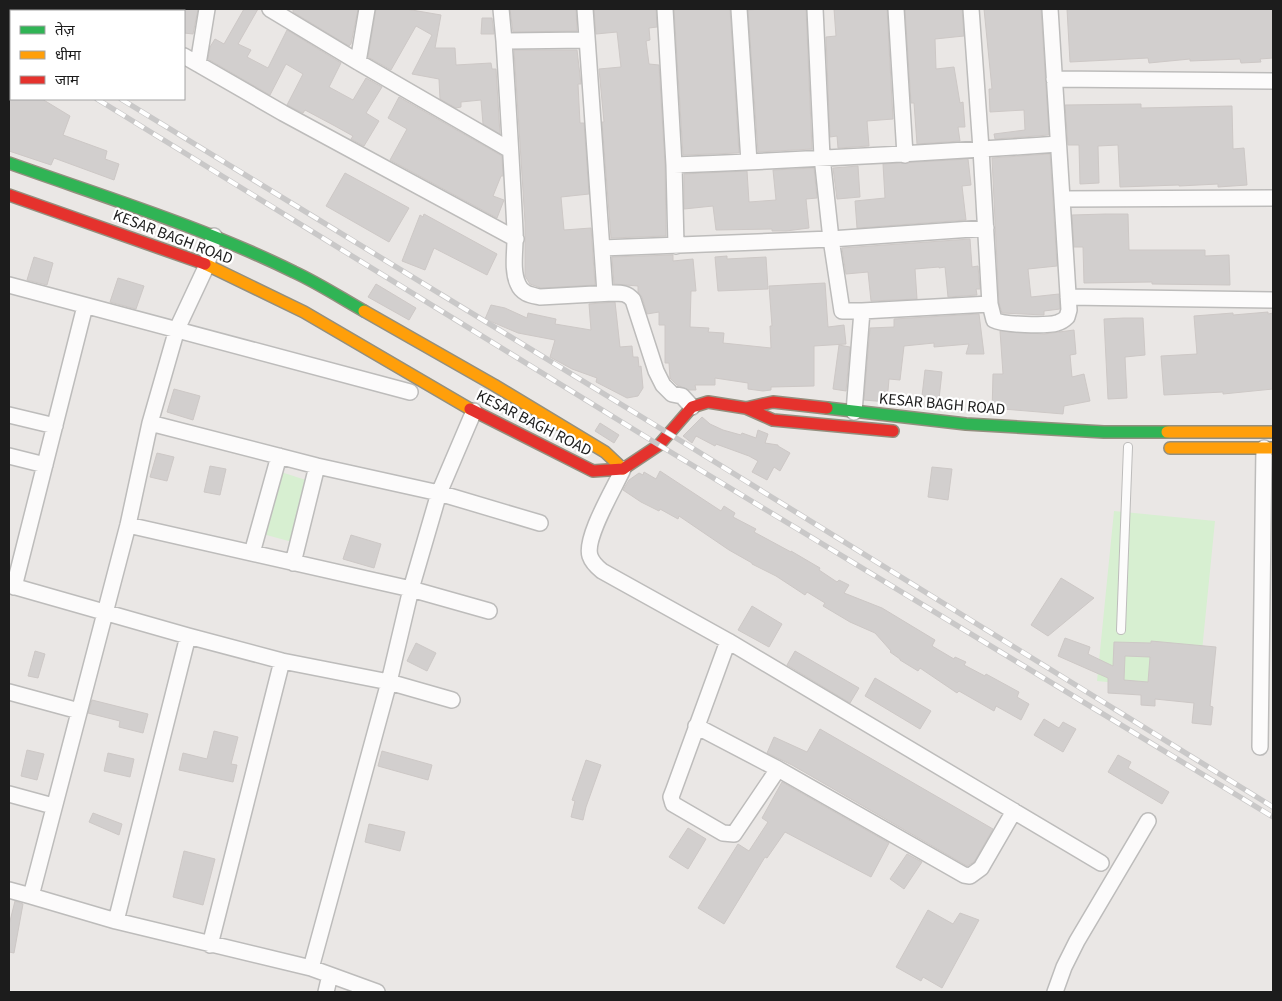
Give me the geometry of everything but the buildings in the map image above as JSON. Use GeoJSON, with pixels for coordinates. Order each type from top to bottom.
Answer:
{"type":"FeatureCollection","features":[{"type":"Feature","properties":{"kind":"main road"},"geometry":{"type":"LineString","coordinates":[[9,163],[214,236],[295,272],[368,312],[605,452],[623,469],[658,445],[692,407]]}},
{"type":"Feature","properties":{"kind":"main road","name":"KESAR BAGH ROAD"},"geometry":{"type":"LineString","coordinates":[[9,195],[208,265],[304,312],[474,411],[592,471],[623,469]]}},
{"type":"Feature","properties":{"kind":"main road","name":"KESAR BAGH ROAD"},"geometry":{"type":"LineString","coordinates":[[692,407],[715,402],[746,408],[774,402],[966,424],[1104,432],[1273,432]]}},
{"type":"Feature","properties":{"kind":"main road"},"geometry":{"type":"LineString","coordinates":[[746,408],[773,420],[906,433]]}},
{"type":"Feature","properties":{"kind":"main road"},"geometry":{"type":"LineString","coordinates":[[1157,448],[1268,448]]}},
{"type":"Feature","properties":{"kind":"street"},"geometry":{"type":"LineString","coordinates":[[198,64],[207,9]]}},
{"type":"Feature","properties":{"kind":"street"},"geometry":{"type":"LineString","coordinates":[[270,9],[285,14],[358,62],[510,150]]}},
{"type":"Feature","properties":{"kind":"street"},"geometry":{"type":"LineString","coordinates":[[358,62],[367,9]]}},
{"type":"Feature","properties":{"kind":"street"},"geometry":{"type":"LineString","coordinates":[[501,9],[516,239],[515,274],[518,284],[529,295],[540,297],[624,293],[633,300],[656,371],[663,385],[672,394],[682,396],[692,407]]}},
{"type":"Feature","properties":{"kind":"street"},"geometry":{"type":"LineString","coordinates":[[585,9],[605,293]]}},
{"type":"Feature","properties":{"kind":"street"},"geometry":{"type":"LineString","coordinates":[[665,9],[674,165],[676,246]]}},
{"type":"Feature","properties":{"kind":"street"},"geometry":{"type":"LineString","coordinates":[[739,9],[749,162]]}},
{"type":"Feature","properties":{"kind":"street"},"geometry":{"type":"LineString","coordinates":[[815,9],[822,157],[831,239],[842,311],[862,312],[990,304]]}},
{"type":"Feature","properties":{"kind":"street"},"geometry":{"type":"LineString","coordinates":[[896,9],[905,155]]}},
{"type":"Feature","properties":{"kind":"street"},"geometry":{"type":"LineString","coordinates":[[971,9],[990,304],[994,320],[998,322],[1056,324],[1067,317],[1069,310],[1050,9]]}},
{"type":"Feature","properties":{"kind":"street"},"geometry":{"type":"LineString","coordinates":[[504,41],[587,40]]}},
{"type":"Feature","properties":{"kind":"street"},"geometry":{"type":"LineString","coordinates":[[185,57],[283,113],[516,239]]}},
{"type":"Feature","properties":{"kind":"street"},"geometry":{"type":"LineString","coordinates":[[1054,79],[1273,81]]}},
{"type":"Feature","properties":{"kind":"street"},"geometry":{"type":"LineString","coordinates":[[674,165],[822,157],[905,155],[1058,144]]}},
{"type":"Feature","properties":{"kind":"street"},"geometry":{"type":"LineString","coordinates":[[1062,199],[1273,198]]}},
{"type":"Feature","properties":{"kind":"street"},"geometry":{"type":"LineString","coordinates":[[602,248],[831,239],[986,228]]}},
{"type":"Feature","properties":{"kind":"street"},"geometry":{"type":"LineString","coordinates":[[30,896],[128,524],[150,423],[178,329],[208,265],[214,236]]}},
{"type":"Feature","properties":{"kind":"street"},"geometry":{"type":"LineString","coordinates":[[9,285],[410,392]]}},
{"type":"Feature","properties":{"kind":"street"},"geometry":{"type":"LineString","coordinates":[[1068,297],[1273,300]]}},
{"type":"Feature","properties":{"kind":"street"},"geometry":{"type":"LineString","coordinates":[[85,306],[45,465],[11,586],[282,661],[389,682],[452,700]]}},
{"type":"Feature","properties":{"kind":"street"},"geometry":{"type":"LineString","coordinates":[[854,412],[862,312]]}},
{"type":"Feature","properties":{"kind":"street"},"geometry":{"type":"LineString","coordinates":[[311,968],[439,494],[474,411]]}},
{"type":"Feature","properties":{"kind":"street"},"geometry":{"type":"LineString","coordinates":[[9,415],[55,426]]}},
{"type":"Feature","properties":{"kind":"street"},"geometry":{"type":"LineString","coordinates":[[150,423],[317,466],[439,494],[540,523]]}},
{"type":"Feature","properties":{"kind":"street"},"geometry":{"type":"LineString","coordinates":[[1260,747],[1267,698],[1268,448]]}},
{"type":"Feature","properties":{"kind":"street"},"geometry":{"type":"LineString","coordinates":[[9,456],[45,465]]}},
{"type":"Feature","properties":{"kind":"street"},"geometry":{"type":"LineString","coordinates":[[252,553],[279,456]]}},
{"type":"Feature","properties":{"kind":"street"},"geometry":{"type":"LineString","coordinates":[[293,563],[317,466]]}},
{"type":"Feature","properties":{"kind":"street"},"geometry":{"type":"LineString","coordinates":[[623,469],[593,530],[590,544],[590,554],[595,565],[602,571],[728,641],[1101,863]]}},
{"type":"Feature","properties":{"kind":"street"},"geometry":{"type":"LineString","coordinates":[[128,524],[412,589],[489,611]]}},
{"type":"Feature","properties":{"kind":"street"},"geometry":{"type":"LineString","coordinates":[[116,921],[188,636]]}},
{"type":"Feature","properties":{"kind":"street"},"geometry":{"type":"LineString","coordinates":[[728,641],[671,798],[673,804],[723,833],[734,834],[778,768]]}},
{"type":"Feature","properties":{"kind":"street"},"geometry":{"type":"LineString","coordinates":[[210,945],[282,661]]}},
{"type":"Feature","properties":{"kind":"street"},"geometry":{"type":"LineString","coordinates":[[9,692],[79,711]]}},
{"type":"Feature","properties":{"kind":"street"},"geometry":{"type":"LineString","coordinates":[[696,726],[778,768],[964,875],[970,876],[981,868],[1014,811]]}},
{"type":"Feature","properties":{"kind":"street"},"geometry":{"type":"LineString","coordinates":[[9,794],[53,806]]}},
{"type":"Feature","properties":{"kind":"street"},"geometry":{"type":"LineString","coordinates":[[1056,992],[1064,968],[1077,941],[1148,822]]}},
{"type":"Feature","properties":{"kind":"street"},"geometry":{"type":"LineString","coordinates":[[9,890],[116,921],[311,968],[378,992]]}},
{"type":"Feature","properties":{"kind":"street"},"geometry":{"type":"LineString","coordinates":[[326,992],[330,975]]}},
{"type":"Feature","properties":{"kind":"lane"},"geometry":{"type":"LineString","coordinates":[[1121,630],[1128,447]]}},
{"type":"Feature","properties":{"kind":"green space"},"geometry":{"type":"Polygon","coordinates":[[[281,472],[309,481],[292,542],[263,534],[281,472]]]}},
{"type":"Feature","properties":{"kind":"green space"},"geometry":{"type":"Polygon","coordinates":[[[1114,511],[1215,521],[1198,691],[1097,681],[1114,511]]]}},
{"type":"Feature","properties":{"kind":"railway"},"geometry":{"type":"LineString","coordinates":[[99,100],[659,445],[1273,817]]}},
{"type":"Feature","properties":{"kind":"railway"},"geometry":{"type":"LineString","coordinates":[[123,100],[668,433],[1273,807]]}},
{"type":"Feature","properties":{"kind":"traffic: fast"},"geometry":{"type":"LineString","coordinates":[[9,163],[153,213],[260,256],[303,276],[364,311]]}},
{"type":"Feature","properties":{"kind":"traffic: fast"},"geometry":{"type":"LineString","coordinates":[[827,408],[966,424],[1104,432],[1167,432]]}},
{"type":"Feature","properties":{"kind":"traffic: slow"},"geometry":{"type":"LineString","coordinates":[[205,264],[304,312],[470,409]]}},
{"type":"Feature","properties":{"kind":"traffic: slow"},"geometry":{"type":"LineString","coordinates":[[364,311],[494,385],[605,452],[623,469]]}},
{"type":"Feature","properties":{"kind":"traffic: slow"},"geometry":{"type":"LineString","coordinates":[[1167,432],[1273,432]]}},
{"type":"Feature","properties":{"kind":"traffic: slow"},"geometry":{"type":"LineString","coordinates":[[1170,448],[1273,448]]}},
{"type":"Feature","properties":{"kind":"traffic: jam"},"geometry":{"type":"LineString","coordinates":[[9,195],[205,264]]}},
{"type":"Feature","properties":{"kind":"traffic: jam"},"geometry":{"type":"LineString","coordinates":[[470,409],[593,471],[623,469],[659,445],[692,407],[708,402],[746,408],[773,402],[827,408]]}},
{"type":"Feature","properties":{"kind":"traffic: jam"},"geometry":{"type":"LineString","coordinates":[[746,408],[773,420],[893,431]]}}]}
